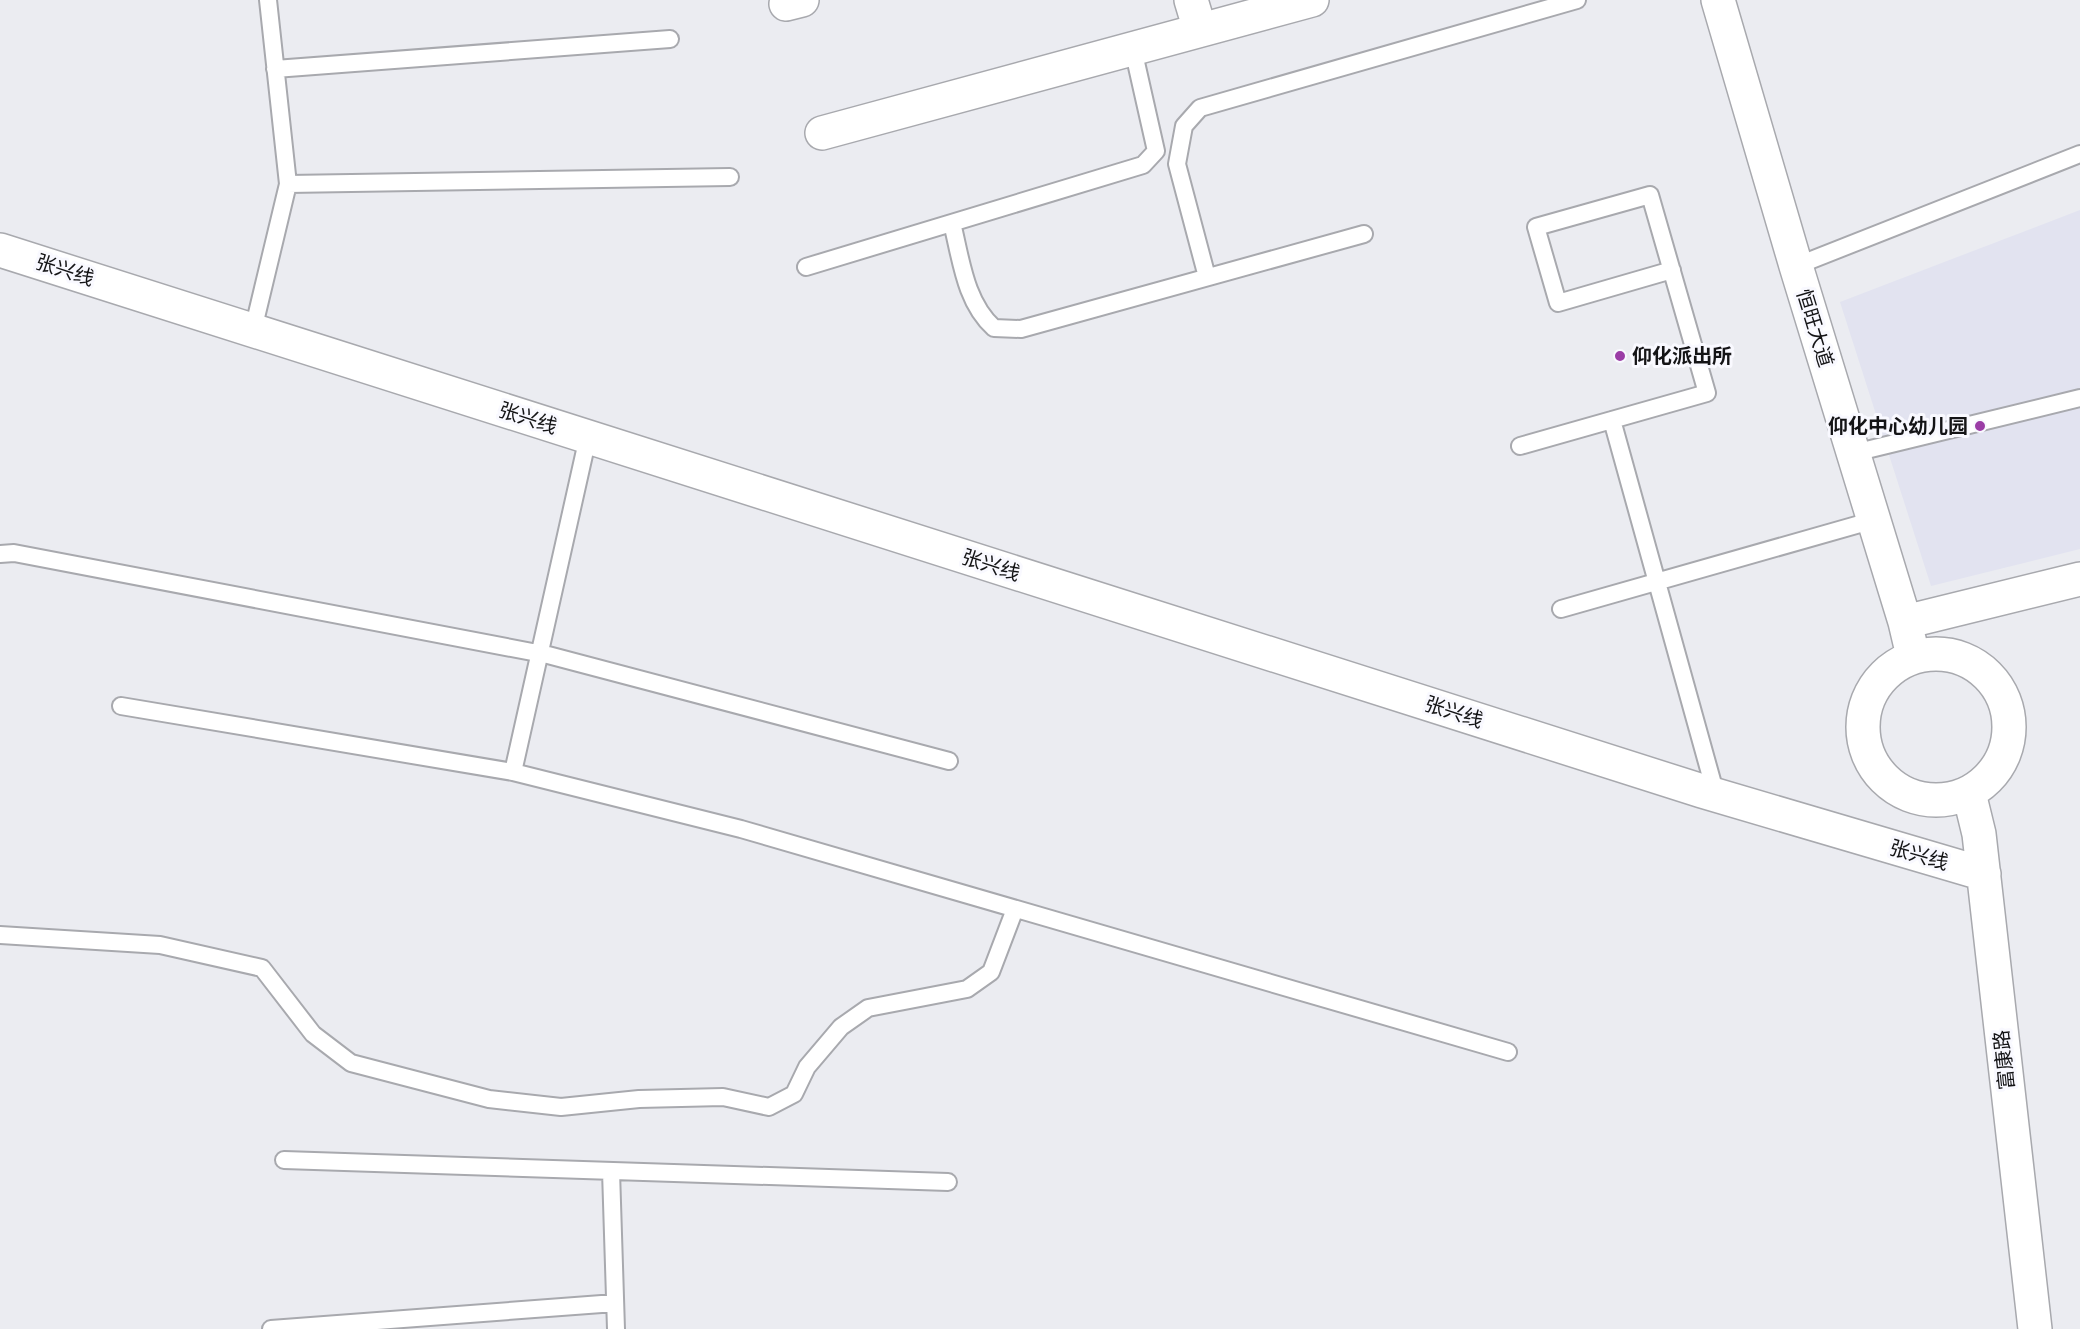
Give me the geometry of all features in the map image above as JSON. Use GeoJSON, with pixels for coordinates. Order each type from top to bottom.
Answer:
{"type":"FeatureCollection","features":[{"type":"Feature","properties":{"kind":"street"},"geometry":{"type":"LineString","coordinates":[[822,133],[1133,49],[1195,15],[1312,0]]}},
{"type":"Feature","properties":{"kind":"street","name":"恒旺大道"},"geometry":{"type":"LineString","coordinates":[[1718,0],[1796,266],[1905,622],[1913,656]]}},
{"type":"Feature","properties":{"kind":"street","name":"张兴线"},"geometry":{"type":"LineString","coordinates":[[0,250],[1716,795],[1984,874]]}},
{"type":"Feature","properties":{"kind":"street"},"geometry":{"type":"LineString","coordinates":[[1905,622],[2080,579]]}},
{"type":"Feature","properties":{"kind":"street"},"geometry":{"type":"LineString","coordinates":[[1935,654],[1962,658],[1986,673],[2002,695],[2010,722],[2006,750],[1993,774],[1969,793],[1940,801],[1909,796],[1884,780],[1867,755],[1862,725],[1868,698],[1884,675],[1913,656],[1935,654]]}},
{"type":"Feature","properties":{"kind":"street","name":"富康路"},"geometry":{"type":"LineString","coordinates":[[1969,793],[1979,834],[1984,874],[2035,1329]]}},
{"type":"Feature","properties":{"kind":"lane"},"geometry":{"type":"LineString","coordinates":[[253,330],[288,184],[268,0]]}},
{"type":"Feature","properties":{"kind":"lane"},"geometry":{"type":"LineString","coordinates":[[1207,278],[1178,164],[1184,126],[1200,108],[1577,0]]}},
{"type":"Feature","properties":{"kind":"lane"},"geometry":{"type":"LineString","coordinates":[[275,69],[670,39]]}},
{"type":"Feature","properties":{"kind":"lane"},"geometry":{"type":"LineString","coordinates":[[806,267],[1143,165],[1156,151],[1133,49]]}},
{"type":"Feature","properties":{"kind":"lane"},"geometry":{"type":"LineString","coordinates":[[1796,266],[2080,154]]}},
{"type":"Feature","properties":{"kind":"lane"},"geometry":{"type":"LineString","coordinates":[[288,184],[730,177]]}},
{"type":"Feature","properties":{"kind":"lane"},"geometry":{"type":"LineString","coordinates":[[1520,446],[1707,393],[1672,270],[1650,195],[1536,227],[1558,303],[1672,270]]}},
{"type":"Feature","properties":{"kind":"lane"},"geometry":{"type":"LineString","coordinates":[[952,223],[970,296],[981,317],[994,328],[1021,329],[1364,234]]}},
{"type":"Feature","properties":{"kind":"lane"},"geometry":{"type":"LineString","coordinates":[[1854,453],[2080,398]]}},
{"type":"Feature","properties":{"kind":"lane"},"geometry":{"type":"LineString","coordinates":[[1612,420],[1716,795]]}},
{"type":"Feature","properties":{"kind":"lane"},"geometry":{"type":"LineString","coordinates":[[513,772],[588,437]]}},
{"type":"Feature","properties":{"kind":"lane"},"geometry":{"type":"LineString","coordinates":[[1561,609],[1874,520]]}},
{"type":"Feature","properties":{"kind":"lane"},"geometry":{"type":"LineString","coordinates":[[0,554],[14,554],[539,653],[949,761]]}},
{"type":"Feature","properties":{"kind":"lane"},"geometry":{"type":"LineString","coordinates":[[122,706],[513,772],[741,829],[1508,1052]]}},
{"type":"Feature","properties":{"kind":"lane"},"geometry":{"type":"LineString","coordinates":[[0,935],[160,945],[262,968],[313,1034],[351,1063],[489,1099],[561,1107],[639,1099],[723,1097],[769,1107],[794,1094],[807,1067],[841,1027],[868,1008],[967,989],[991,972],[1014,909]]}},
{"type":"Feature","properties":{"kind":"lane"},"geometry":{"type":"LineString","coordinates":[[284,1160],[948,1182]]}},
{"type":"Feature","properties":{"kind":"lane"},"geometry":{"type":"LineString","coordinates":[[611,1171],[616,1329]]}},
{"type":"Feature","properties":{"kind":"lane"},"geometry":{"type":"LineString","coordinates":[[271,1329],[615,1303]]}},
{"type":"Feature","properties":{"kind":"shaded area","name":"仰化中心幼儿园"},"geometry":{"type":"Polygon","coordinates":[[[2080,210],[2080,549],[1931,586],[1840,302],[2080,210]]]}},
{"type":"Feature","properties":{"kind":"place","name":"仰化派出所"},"geometry":{"type":"Point","coordinates":[1620,356]}},
{"type":"Feature","properties":{"kind":"place","name":"仰化中心幼儿园"},"geometry":{"type":"Point","coordinates":[1980,426]}}]}
